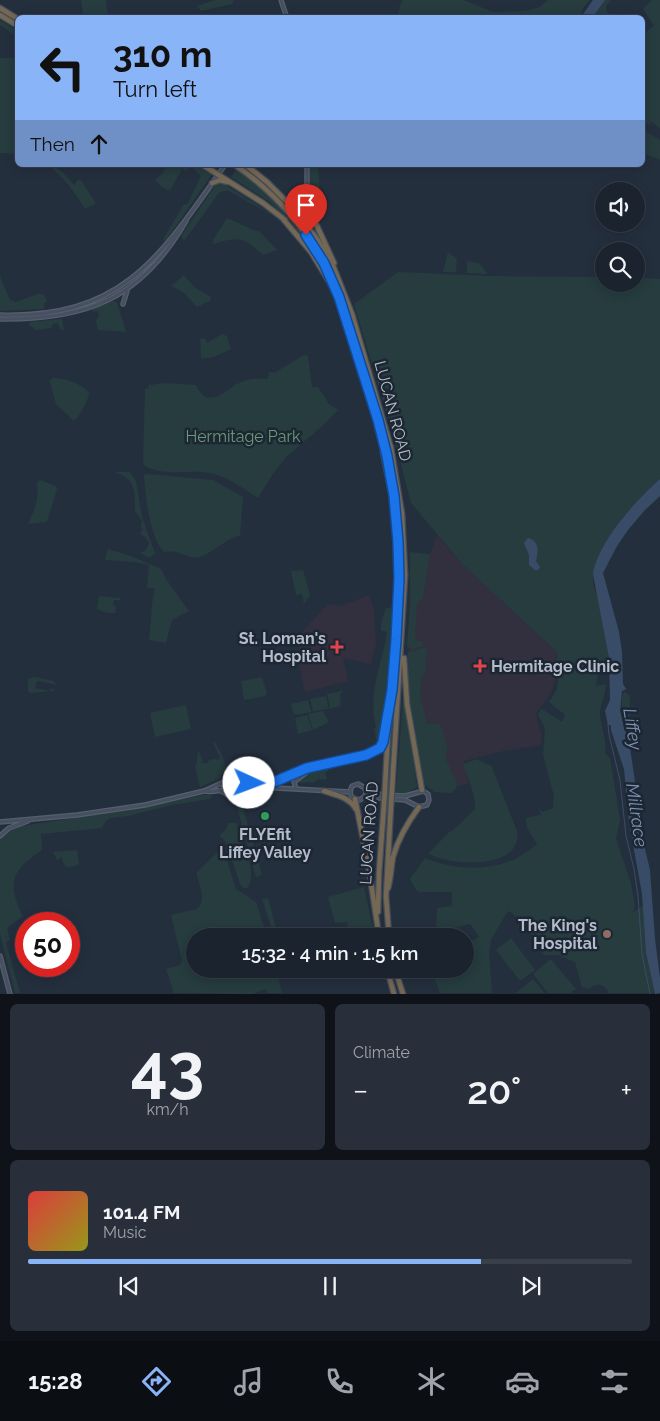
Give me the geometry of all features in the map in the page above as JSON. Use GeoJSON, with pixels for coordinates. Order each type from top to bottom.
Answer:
{"type":"FeatureCollection","features":[{"type":"Feature","properties":{"kind":"highway"},"geometry":{"type":"LineString","coordinates":[[0,8],[15,17]]}},
{"type":"Feature","properties":{"kind":"highway"},"geometry":{"type":"LineString","coordinates":[[0,15],[15,24]]}},
{"type":"Feature","properties":{"kind":"highway"},"geometry":{"type":"LineString","coordinates":[[208,167],[284,220],[324,263]]}},
{"type":"Feature","properties":{"kind":"highway"},"geometry":{"type":"LineString","coordinates":[[237,167],[276,198],[297,222],[324,263]]}},
{"type":"Feature","properties":{"kind":"highway"},"geometry":{"type":"LineString","coordinates":[[248,167],[275,189],[300,216],[325,251],[342,285]]}},
{"type":"Feature","properties":{"kind":"highway"},"geometry":{"type":"LineString","coordinates":[[212,183],[223,180],[234,184]]}},
{"type":"Feature","properties":{"kind":"highway"},"geometry":{"type":"LineString","coordinates":[[303,195],[304,207],[328,249],[342,285]]}},
{"type":"Feature","properties":{"kind":"highway"},"geometry":{"type":"LineString","coordinates":[[284,220],[317,260],[337,298],[376,424],[396,522]]}},
{"type":"Feature","properties":{"kind":"highway","name":"LUCAN ROAD"},"geometry":{"type":"LineString","coordinates":[[324,263],[342,304],[378,420],[392,480],[396,522],[399,579],[378,883],[380,928]]}},
{"type":"Feature","properties":{"kind":"highway","name":"LUCAN ROAD"},"geometry":{"type":"LineString","coordinates":[[342,285],[385,423],[397,474],[405,549],[403,637],[386,896],[388,928]]}},
{"type":"Feature","properties":{"kind":"highway"},"geometry":{"type":"LineString","coordinates":[[403,637],[407,704],[422,790]]}},
{"type":"Feature","properties":{"kind":"highway"},"geometry":{"type":"LineString","coordinates":[[366,755],[378,750],[382,745],[392,690]]}},
{"type":"Feature","properties":{"kind":"highway"},"geometry":{"type":"LineString","coordinates":[[324,791],[344,798],[353,804],[359,819]]}},
{"type":"Feature","properties":{"kind":"highway"},"geometry":{"type":"LineString","coordinates":[[355,800],[379,928]]}},
{"type":"Feature","properties":{"kind":"highway"},"geometry":{"type":"LineString","coordinates":[[386,896],[394,855],[406,827],[419,808]]}},
{"type":"Feature","properties":{"kind":"highway"},"geometry":{"type":"LineString","coordinates":[[390,978],[394,994]]}},
{"type":"Feature","properties":{"kind":"highway"},"geometry":{"type":"LineString","coordinates":[[398,978],[403,994]]}},
{"type":"Feature","properties":{"kind":"main road"},"geometry":{"type":"LineString","coordinates":[[281,0],[286,15]]}},
{"type":"Feature","properties":{"kind":"main road"},"geometry":{"type":"LineString","coordinates":[[0,315],[42,314],[63,311],[86,304],[110,292],[138,273],[160,252],[223,167]]}},
{"type":"Feature","properties":{"kind":"main road"},"geometry":{"type":"LineString","coordinates":[[303,195],[307,183],[307,167]]}},
{"type":"Feature","properties":{"kind":"main road"},"geometry":{"type":"LineString","coordinates":[[0,319],[40,318],[62,315],[114,298],[127,290],[160,260],[175,241],[193,209]]}},
{"type":"Feature","properties":{"kind":"main road"},"geometry":{"type":"LineString","coordinates":[[124,304],[127,290]]}},
{"type":"Feature","properties":{"kind":"main road"},"geometry":{"type":"LineString","coordinates":[[262,787],[317,765],[366,755]]}},
{"type":"Feature","properties":{"kind":"main road"},"geometry":{"type":"LineString","coordinates":[[296,790],[294,782],[317,765]]}},
{"type":"Feature","properties":{"kind":"main road"},"geometry":{"type":"LineString","coordinates":[[1,822],[114,810],[147,804],[204,791],[224,782],[230,775],[237,775],[257,787]]}},
{"type":"Feature","properties":{"kind":"main road"},"geometry":{"type":"LineString","coordinates":[[242,778],[246,784],[246,790]]}},
{"type":"Feature","properties":{"kind":"main road"},"geometry":{"type":"LineString","coordinates":[[224,782],[225,793]]}},
{"type":"Feature","properties":{"kind":"main road"},"geometry":{"type":"LineString","coordinates":[[356,784],[365,787],[378,794],[398,796],[408,796],[422,790],[428,794],[429,800],[427,805],[419,808],[405,800],[365,797],[355,800],[350,796],[351,787],[356,784]]}},
{"type":"Feature","properties":{"kind":"main road"},"geometry":{"type":"LineString","coordinates":[[204,791],[220,791],[236,798],[246,790],[257,787],[350,792]]}},
{"type":"Feature","properties":{"kind":"main road"},"geometry":{"type":"LineString","coordinates":[[365,787],[365,797]]}},
{"type":"Feature","properties":{"kind":"main road"},"geometry":{"type":"LineString","coordinates":[[0,836],[10,828],[33,819]]}},
{"type":"Feature","properties":{"kind":"main road"},"geometry":{"type":"LineString","coordinates":[[0,956],[10,994]]}},
{"type":"Feature","properties":{"kind":"shaded area","name":"Hermitage Clinic"},"geometry":{"type":"Polygon","coordinates":[[[437,536],[464,566],[558,653],[552,667],[555,679],[551,693],[536,713],[542,736],[540,745],[503,751],[463,761],[469,783],[457,786],[451,793],[434,792],[425,785],[416,741],[408,671],[410,604],[419,603],[423,599],[430,554],[437,536]]]}},
{"type":"Feature","properties":{"kind":"shaded area","name":"St. Loman's Hospital"},"geometry":{"type":"Polygon","coordinates":[[[369,595],[374,611],[376,643],[371,664],[343,658],[348,681],[305,692],[298,657],[302,632],[328,604],[341,606],[369,595]]]}},
{"type":"Feature","properties":{"kind":"green space"},"geometry":{"type":"Polygon","coordinates":[[[81,0],[106,0],[108,15],[83,15],[81,0]]]}},
{"type":"Feature","properties":{"kind":"green space"},"geometry":{"type":"Polygon","coordinates":[[[215,0],[234,0],[232,4],[201,11],[197,6],[215,0]]]}},
{"type":"Feature","properties":{"kind":"green space"},"geometry":{"type":"Polygon","coordinates":[[[402,0],[464,0],[493,12],[525,11],[540,7],[548,0],[590,0],[583,8],[581,15],[398,15],[402,0]]]}},
{"type":"Feature","properties":{"kind":"green space"},"geometry":{"type":"Polygon","coordinates":[[[605,0],[611,0],[606,9],[612,15],[595,15],[605,0]]]}},
{"type":"Feature","properties":{"kind":"green space"},"geometry":{"type":"Polygon","coordinates":[[[652,0],[660,0],[660,128],[650,121],[651,126],[645,122],[645,33],[654,26],[643,9],[652,0]]]}},
{"type":"Feature","properties":{"kind":"green space"},"geometry":{"type":"Polygon","coordinates":[[[0,20],[15,30],[15,36],[0,25],[0,20]]]}},
{"type":"Feature","properties":{"kind":"green space"},"geometry":{"type":"Polygon","coordinates":[[[0,58],[15,58],[15,154],[0,153],[0,58]]]}},
{"type":"Feature","properties":{"kind":"green space"},"geometry":{"type":"Polygon","coordinates":[[[645,131],[660,140],[660,160],[645,154],[645,131]]]}},
{"type":"Feature","properties":{"kind":"green space"},"geometry":{"type":"Polygon","coordinates":[[[50,167],[59,169],[74,185],[78,180],[81,180],[95,204],[85,209],[64,179],[50,167]]]}},
{"type":"Feature","properties":{"kind":"green space"},"geometry":{"type":"Polygon","coordinates":[[[166,167],[191,167],[186,172],[182,169],[171,189],[168,190],[155,180],[163,173],[166,167]]]}},
{"type":"Feature","properties":{"kind":"green space"},"geometry":{"type":"Polygon","coordinates":[[[191,167],[202,167],[212,174],[169,236],[166,240],[162,241],[184,204],[187,205],[201,176],[191,167]]]}},
{"type":"Feature","properties":{"kind":"green space"},"geometry":{"type":"Polygon","coordinates":[[[310,167],[318,167],[320,190],[318,197],[310,190],[310,167]]]}},
{"type":"Feature","properties":{"kind":"green space"},"geometry":{"type":"Polygon","coordinates":[[[236,170],[281,207],[303,236],[270,202],[231,177],[236,170]]]}},
{"type":"Feature","properties":{"kind":"green space"},"geometry":{"type":"Polygon","coordinates":[[[221,182],[279,219],[227,190],[219,193],[184,241],[181,236],[216,184],[221,182]]]}},
{"type":"Feature","properties":{"kind":"green space"},"geometry":{"type":"Polygon","coordinates":[[[227,218],[256,231],[258,230],[277,250],[263,255],[246,242],[235,239],[213,244],[213,240],[227,218]]]}},
{"type":"Feature","properties":{"kind":"green space"},"geometry":{"type":"Polygon","coordinates":[[[448,252],[457,259],[456,272],[443,272],[448,252]]]}},
{"type":"Feature","properties":{"kind":"green space"},"geometry":{"type":"Polygon","coordinates":[[[467,261],[479,263],[488,274],[467,273],[467,261]]]}},
{"type":"Feature","properties":{"kind":"green space"},"geometry":{"type":"Polygon","coordinates":[[[398,272],[491,276],[595,277],[595,292],[645,292],[645,278],[660,279],[660,479],[628,511],[608,538],[595,567],[593,580],[603,623],[609,663],[599,663],[596,686],[606,684],[600,714],[605,753],[610,758],[620,819],[616,839],[631,883],[635,906],[633,912],[643,906],[646,953],[655,993],[609,993],[600,985],[595,985],[589,989],[582,987],[575,962],[558,955],[545,955],[541,952],[543,946],[508,911],[491,940],[489,952],[492,993],[440,993],[434,978],[474,978],[474,940],[479,937],[470,924],[454,928],[436,928],[437,908],[452,906],[452,892],[419,892],[410,879],[425,858],[459,867],[494,866],[517,858],[537,844],[527,828],[526,818],[541,815],[538,807],[542,812],[553,808],[554,796],[543,755],[545,728],[538,715],[542,709],[562,722],[565,715],[549,702],[557,689],[558,680],[554,667],[558,653],[464,566],[411,503],[393,434],[354,304],[398,272]]]}},
{"type":"Feature","properties":{"kind":"green space"},"geometry":{"type":"Polygon","coordinates":[[[184,275],[194,287],[211,297],[210,301],[197,307],[183,292],[171,286],[184,275]]]}},
{"type":"Feature","properties":{"kind":"green space"},"geometry":{"type":"Polygon","coordinates":[[[0,276],[10,300],[16,302],[40,293],[41,295],[44,294],[47,302],[44,303],[44,309],[0,311],[0,276]]]}},
{"type":"Feature","properties":{"kind":"green space"},"geometry":{"type":"Polygon","coordinates":[[[113,301],[117,302],[126,332],[98,330],[96,321],[99,315],[98,312],[93,312],[92,310],[113,301]]]}},
{"type":"Feature","properties":{"kind":"green space"},"geometry":{"type":"Polygon","coordinates":[[[62,319],[64,331],[59,328],[57,323],[53,324],[51,328],[36,330],[29,325],[29,322],[62,319]]]}},
{"type":"Feature","properties":{"kind":"green space"},"geometry":{"type":"Polygon","coordinates":[[[222,334],[227,336],[231,349],[213,357],[201,358],[200,339],[205,338],[207,343],[222,334]]]}},
{"type":"Feature","properties":{"kind":"green space","name":"Hermitage Park"},"geometry":{"type":"Polygon","coordinates":[[[304,355],[308,356],[312,387],[318,387],[329,404],[338,410],[327,422],[286,457],[258,498],[235,483],[210,473],[169,472],[145,466],[143,463],[145,389],[149,385],[165,383],[196,385],[205,397],[211,398],[221,395],[239,383],[250,379],[268,379],[269,372],[274,373],[304,355]]]}},
{"type":"Feature","properties":{"kind":"green space"},"geometry":{"type":"Polygon","coordinates":[[[53,378],[72,382],[89,392],[84,408],[74,421],[56,404],[50,383],[50,380],[53,378]]]}},
{"type":"Feature","properties":{"kind":"green space"},"geometry":{"type":"Polygon","coordinates":[[[114,472],[130,472],[136,481],[142,517],[155,553],[150,558],[140,553],[146,550],[149,543],[140,534],[143,528],[141,527],[142,521],[135,511],[133,487],[127,478],[114,472]]]}},
{"type":"Feature","properties":{"kind":"green space","name":"Hermitage Park"},"geometry":{"type":"Polygon","coordinates":[[[144,475],[213,480],[243,497],[240,536],[230,539],[199,557],[190,557],[175,552],[164,552],[155,538],[152,528],[144,479],[144,475]]]}},
{"type":"Feature","properties":{"kind":"green space"},"geometry":{"type":"Polygon","coordinates":[[[40,480],[56,486],[57,489],[47,522],[28,524],[36,505],[37,483],[40,480]]]}},
{"type":"Feature","properties":{"kind":"green space"},"geometry":{"type":"Polygon","coordinates":[[[108,549],[131,556],[161,569],[189,611],[172,620],[166,643],[149,640],[155,589],[147,587],[149,565],[106,560],[108,549]]]}},
{"type":"Feature","properties":{"kind":"green space"},"geometry":{"type":"Polygon","coordinates":[[[410,552],[430,554],[423,599],[417,604],[415,640],[423,642],[423,646],[411,649],[407,646],[410,604],[410,552]]]}},
{"type":"Feature","properties":{"kind":"green space"},"geometry":{"type":"Polygon","coordinates":[[[303,570],[310,595],[304,604],[302,594],[296,595],[291,571],[303,570]]]}},
{"type":"Feature","properties":{"kind":"green space"},"geometry":{"type":"Polygon","coordinates":[[[99,596],[120,598],[120,600],[114,600],[115,613],[107,613],[97,609],[99,596]]]}},
{"type":"Feature","properties":{"kind":"green space"},"geometry":{"type":"Polygon","coordinates":[[[392,607],[387,690],[381,742],[378,746],[374,729],[376,728],[373,707],[374,697],[387,633],[381,631],[382,623],[385,609],[392,607]]]}},
{"type":"Feature","properties":{"kind":"green space"},"geometry":{"type":"Polygon","coordinates":[[[427,648],[428,653],[425,658],[426,670],[420,689],[422,703],[427,724],[438,723],[441,726],[448,749],[446,761],[449,764],[451,773],[454,774],[457,786],[451,793],[434,792],[425,785],[420,763],[410,700],[408,652],[427,648]]]}},
{"type":"Feature","properties":{"kind":"green space"},"geometry":{"type":"Polygon","coordinates":[[[34,677],[54,681],[56,684],[54,686],[54,684],[37,681],[35,688],[50,691],[55,689],[54,691],[30,693],[28,691],[28,679],[34,677]]]}},
{"type":"Feature","properties":{"kind":"green space"},"geometry":{"type":"Polygon","coordinates":[[[262,677],[267,694],[244,700],[241,681],[262,677]]]}},
{"type":"Feature","properties":{"kind":"green space"},"geometry":{"type":"Polygon","coordinates":[[[342,691],[340,694],[341,706],[296,715],[293,713],[291,704],[308,700],[311,711],[313,711],[310,699],[326,696],[328,707],[323,708],[330,707],[327,694],[342,691]]]}},
{"type":"Feature","properties":{"kind":"green space"},"geometry":{"type":"Polygon","coordinates":[[[624,691],[630,696],[629,719],[627,714],[621,714],[624,691]]]}},
{"type":"Feature","properties":{"kind":"green space"},"geometry":{"type":"Polygon","coordinates":[[[403,700],[405,700],[417,787],[406,793],[396,793],[403,700]]]}},
{"type":"Feature","properties":{"kind":"green space"},"geometry":{"type":"Polygon","coordinates":[[[186,705],[191,729],[155,737],[150,713],[186,705]]]}},
{"type":"Feature","properties":{"kind":"green space"},"geometry":{"type":"Polygon","coordinates":[[[323,711],[329,722],[313,730],[308,714],[323,711]]]}},
{"type":"Feature","properties":{"kind":"green space"},"geometry":{"type":"Polygon","coordinates":[[[307,715],[312,730],[298,734],[295,719],[307,715]]]}},
{"type":"Feature","properties":{"kind":"green space"},"geometry":{"type":"Polygon","coordinates":[[[215,742],[226,768],[220,778],[200,787],[195,766],[198,750],[203,761],[200,763],[208,763],[208,761],[213,759],[219,760],[220,757],[213,743],[215,742]]]}},
{"type":"Feature","properties":{"kind":"green space"},"geometry":{"type":"Polygon","coordinates":[[[477,759],[491,765],[517,831],[516,842],[511,851],[503,856],[481,862],[457,862],[428,854],[475,809],[473,793],[463,764],[477,759]]]}},
{"type":"Feature","properties":{"kind":"green space"},"geometry":{"type":"Polygon","coordinates":[[[328,767],[329,770],[325,773],[327,778],[325,780],[319,779],[312,783],[300,783],[299,780],[312,770],[328,767]]]}},
{"type":"Feature","properties":{"kind":"green space"},"geometry":{"type":"Polygon","coordinates":[[[209,794],[212,796],[210,799],[110,818],[102,828],[41,834],[42,850],[24,864],[15,878],[15,895],[21,912],[15,912],[15,922],[7,928],[10,940],[6,942],[20,993],[15,993],[0,934],[0,839],[12,829],[21,826],[128,810],[209,794]]]}},
{"type":"Feature","properties":{"kind":"green space"},"geometry":{"type":"Polygon","coordinates":[[[240,797],[262,875],[256,877],[235,799],[240,797]]]}},
{"type":"Feature","properties":{"kind":"green space"},"geometry":{"type":"Polygon","coordinates":[[[229,823],[237,823],[246,847],[251,875],[247,888],[240,884],[226,842],[220,836],[229,823]]]}},
{"type":"Feature","properties":{"kind":"green space"},"geometry":{"type":"Polygon","coordinates":[[[77,850],[79,863],[76,866],[67,867],[63,863],[62,857],[57,860],[53,852],[77,850]]]}},
{"type":"Feature","properties":{"kind":"green space"},"geometry":{"type":"Polygon","coordinates":[[[218,852],[223,853],[236,889],[256,902],[264,928],[186,928],[186,978],[278,978],[282,993],[267,993],[266,989],[253,994],[174,993],[166,969],[180,965],[182,961],[171,915],[197,909],[200,905],[202,897],[197,872],[218,852]]]}},
{"type":"Feature","properties":{"kind":"green space"},"geometry":{"type":"Polygon","coordinates":[[[364,887],[373,928],[348,928],[347,922],[335,923],[328,897],[364,887]]]}},
{"type":"Feature","properties":{"kind":"green space"},"geometry":{"type":"Polygon","coordinates":[[[268,898],[276,928],[271,928],[262,899],[268,898]]]}},
{"type":"Feature","properties":{"kind":"green space"},"geometry":{"type":"Polygon","coordinates":[[[511,938],[535,970],[520,981],[496,950],[511,938]]]}},
{"type":"Feature","properties":{"kind":"green space"},"geometry":{"type":"Polygon","coordinates":[[[551,959],[576,989],[570,993],[548,993],[533,974],[551,959]]]}},
{"type":"Feature","properties":{"kind":"green space"},"geometry":{"type":"Polygon","coordinates":[[[533,979],[545,993],[516,993],[533,979]]]}},
{"type":"Feature","properties":{"kind":"water"},"geometry":{"type":"Polygon","coordinates":[[[593,0],[605,0],[594,15],[582,15],[593,0]]]}},
{"type":"Feature","properties":{"kind":"water"},"geometry":{"type":"Polygon","coordinates":[[[660,479],[660,496],[628,530],[603,573],[619,632],[623,684],[626,689],[622,691],[620,711],[630,748],[645,849],[650,870],[660,978],[660,993],[655,994],[646,953],[642,894],[629,822],[624,769],[611,725],[608,725],[605,711],[610,700],[609,658],[593,574],[602,549],[619,522],[660,479]]]}},
{"type":"Feature","properties":{"kind":"water"},"geometry":{"type":"Polygon","coordinates":[[[528,538],[532,539],[536,544],[538,551],[536,561],[540,567],[538,570],[529,565],[529,555],[524,543],[528,538]]]}},
{"type":"Feature","properties":{"kind":"waterway","name":"Millrace"},"geometry":{"type":"LineString","coordinates":[[608,724],[620,780],[626,836],[634,869],[642,954],[650,994]]}},
{"type":"Feature","properties":{"kind":"place","name":"St. Loman's Hospital"},"geometry":{"type":"Point","coordinates":[337,647]}},
{"type":"Feature","properties":{"kind":"place","name":"Hermitage Clinic"},"geometry":{"type":"Point","coordinates":[480,666]}},
{"type":"Feature","properties":{"kind":"place","name":"FLYEfit Liffey Valley"},"geometry":{"type":"Point","coordinates":[265,816]}},
{"type":"Feature","properties":{"kind":"place","name":"The King's Hospital"},"geometry":{"type":"Point","coordinates":[607,934]}},
{"type":"Feature","properties":{"kind":"route"},"geometry":{"type":"LineString","coordinates":[[249,783],[262,787],[307,768],[366,755],[378,750],[383,742],[392,690],[399,579],[398,542],[392,480],[378,420],[342,304],[324,263],[306,235]]}},
{"type":"Feature","properties":{"kind":"water label","name":"Liffey"},"geometry":{"type":"Point","coordinates":[633,729]}}]}
